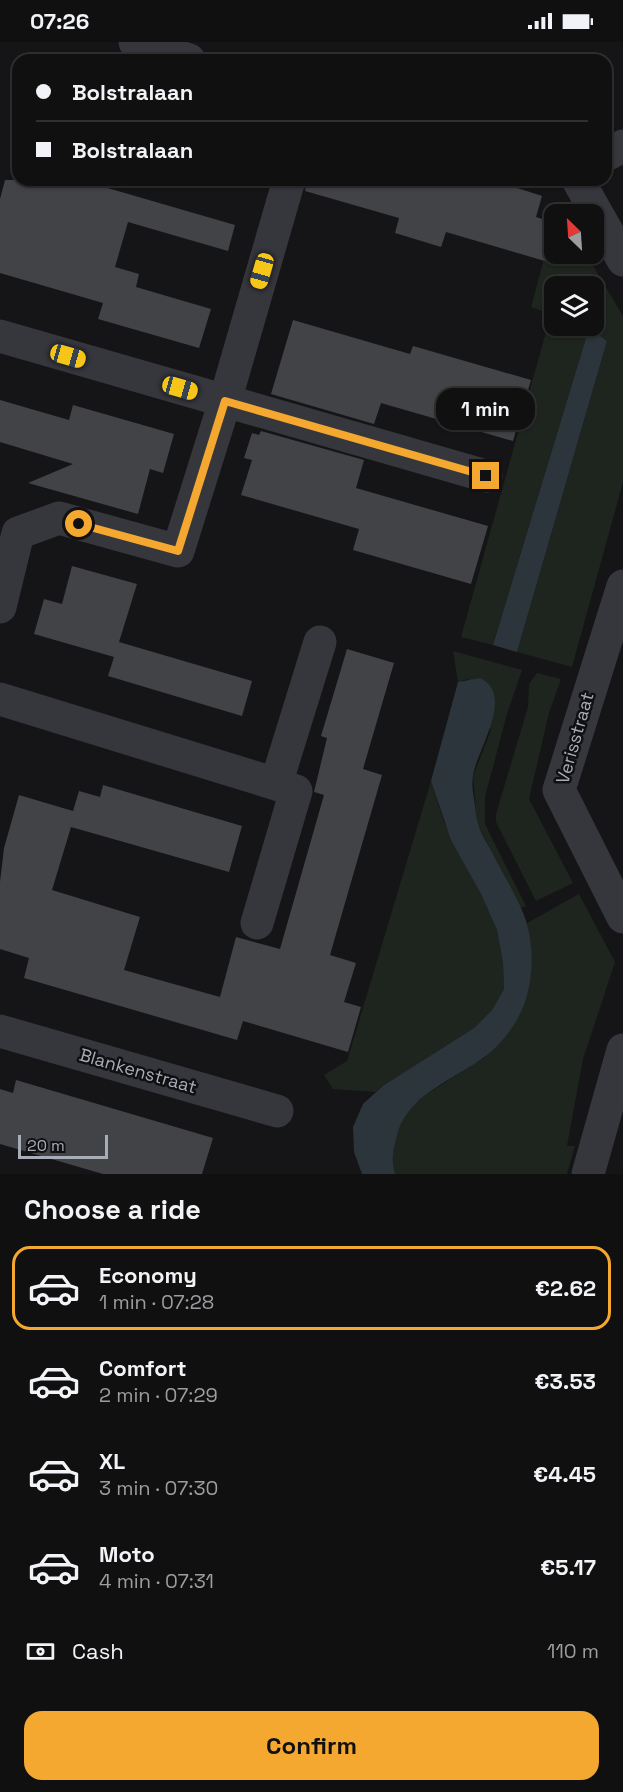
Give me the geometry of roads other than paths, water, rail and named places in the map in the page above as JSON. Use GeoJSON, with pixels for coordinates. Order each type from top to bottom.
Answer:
{"type":"FeatureCollection","features":[{"type":"Feature","properties":{"kind":"street"},"geometry":{"type":"LineString","coordinates":[[135,42],[171,54]]}},
{"type":"Feature","properties":{"kind":"street"},"geometry":{"type":"LineString","coordinates":[[0,607],[9,531],[59,518],[178,551],[225,401],[287,186]]}},
{"type":"Feature","properties":{"kind":"street"},"geometry":{"type":"LineString","coordinates":[[581,186],[623,260]]}},
{"type":"Feature","properties":{"kind":"street"},"geometry":{"type":"LineString","coordinates":[[0,336],[486,476]]}},
{"type":"Feature","properties":{"kind":"street","name":"Verisstraat"},"geometry":{"type":"LineString","coordinates":[[623,585],[559,790],[623,917]]}},
{"type":"Feature","properties":{"kind":"street"},"geometry":{"type":"LineString","coordinates":[[276,784],[320,642]]}},
{"type":"Feature","properties":{"kind":"street"},"geometry":{"type":"LineString","coordinates":[[2,708],[296,791],[257,923]]}},
{"type":"Feature","properties":{"kind":"street","name":"Blankenstraat"},"geometry":{"type":"LineString","coordinates":[[0,1031],[277,1111]]}},
{"type":"Feature","properties":{"kind":"street"},"geometry":{"type":"LineString","coordinates":[[588,1174],[623,1050]]}}]}
